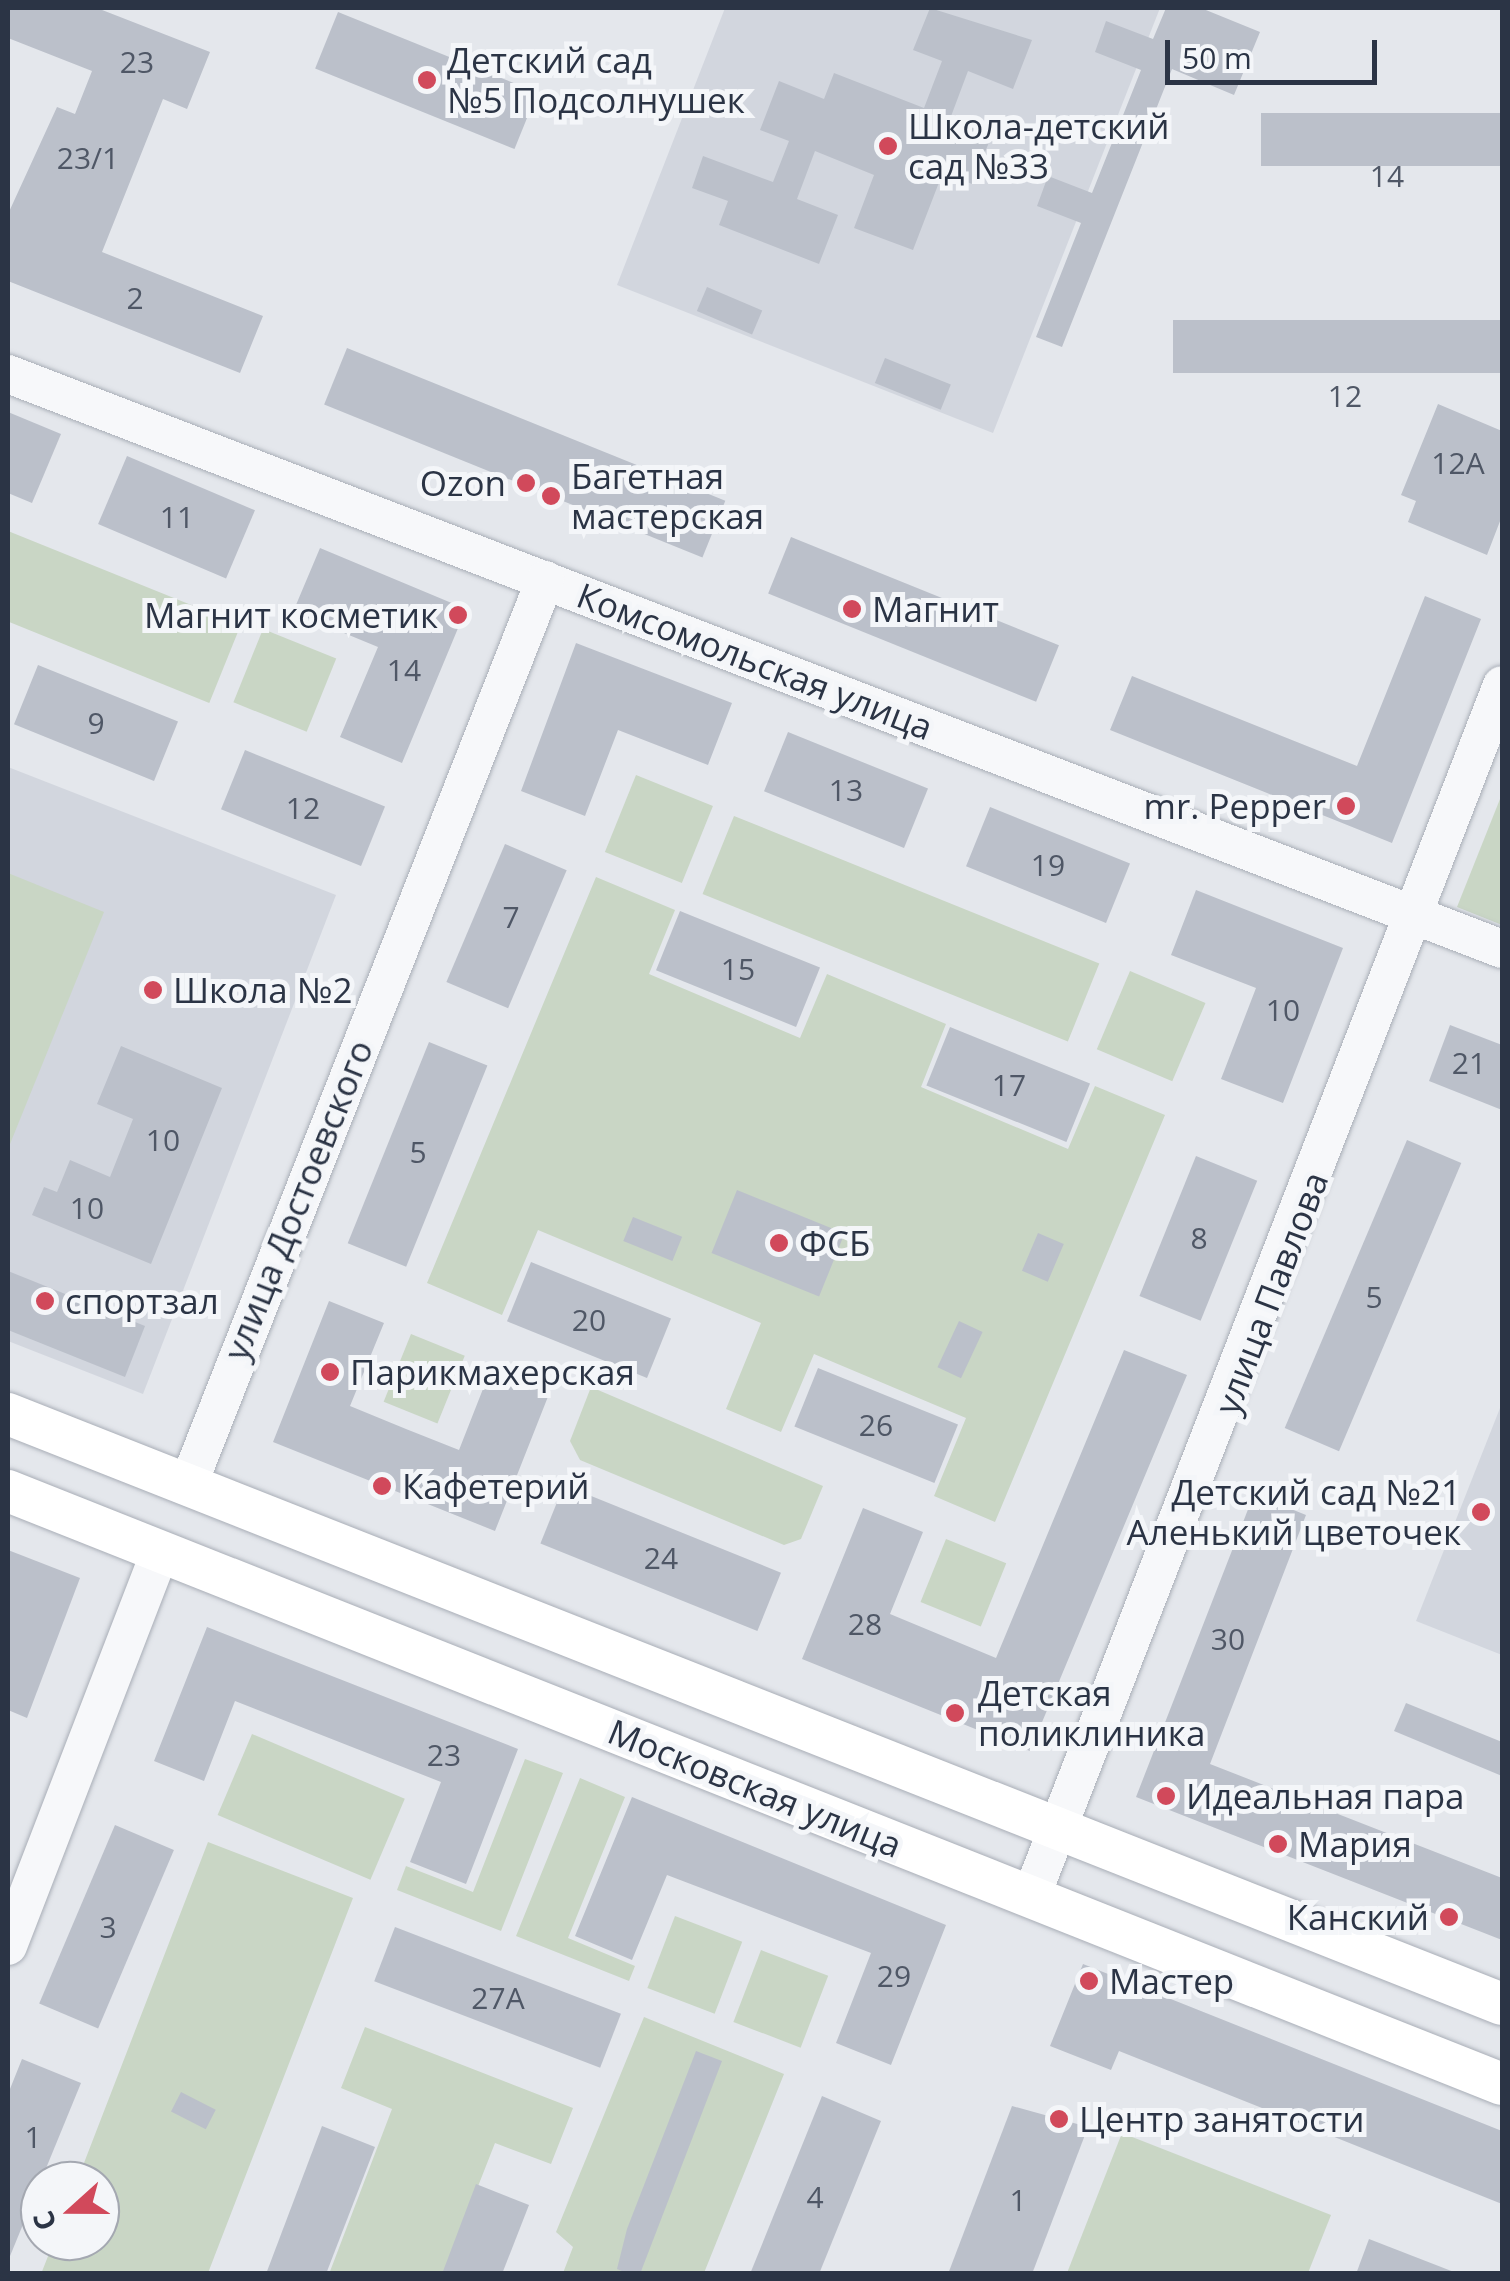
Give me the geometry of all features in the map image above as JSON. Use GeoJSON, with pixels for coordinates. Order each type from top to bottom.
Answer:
{"type":"FeatureCollection","features":[{"type":"Feature","properties":{"kind":"main road","name":"Московская улица"},"geometry":{"type":"LineString","coordinates":[[8,1414],[1502,2004]]}},
{"type":"Feature","properties":{"kind":"main road","name":"Московская улица"},"geometry":{"type":"LineString","coordinates":[[8,1491],[1502,2084]]}},
{"type":"Feature","properties":{"kind":"street","name":"Комсомольская улица"},"geometry":{"type":"LineString","coordinates":[[8,374],[1502,949]]}},
{"type":"Feature","properties":{"kind":"street","name":"улица Достоевского"},"geometry":{"type":"LineString","coordinates":[[188,1486],[545,580]]}},
{"type":"Feature","properties":{"kind":"street","name":"улица Павлова"},"geometry":{"type":"LineString","coordinates":[[1031,1897],[1416,915],[1502,685]]}},
{"type":"Feature","properties":{"kind":"street"},"geometry":{"type":"LineString","coordinates":[[8,1946],[160,1552]]}},
{"type":"Feature","properties":{"kind":"shaded area","name":"Школа-детский сад №33"},"geometry":{"type":"Polygon","coordinates":[[[725,8],[1160,8],[993,433],[617,285],[725,8]]]}},
{"type":"Feature","properties":{"kind":"shaded area","name":"Школа №2"},"geometry":{"type":"Polygon","coordinates":[[[8,767],[336,895],[143,1394],[8,1341],[8,767]]]}},
{"type":"Feature","properties":{"kind":"shaded area","name":"Детский сад №21 Аленький цветочек"},"geometry":{"type":"Polygon","coordinates":[[[1502,1403],[1502,1655],[1416,1621],[1502,1403]]]}},
{"type":"Feature","properties":{"kind":"green space"},"geometry":{"type":"Polygon","coordinates":[[[8,531],[241,625],[209,703],[8,622],[8,531]]]}},
{"type":"Feature","properties":{"kind":"green space"},"geometry":{"type":"Polygon","coordinates":[[[263,629],[336,659],[307,732],[233,702],[263,629]]]}},
{"type":"Feature","properties":{"kind":"green space"},"geometry":{"type":"Polygon","coordinates":[[[636,775],[713,806],[682,883],[605,852],[636,775]]]}},
{"type":"Feature","properties":{"kind":"green space"},"geometry":{"type":"Polygon","coordinates":[[[1502,794],[1502,925],[1457,907],[1502,794]]]}},
{"type":"Feature","properties":{"kind":"green space"},"geometry":{"type":"Polygon","coordinates":[[[734,816],[1099,964],[1068,1041],[703,894],[734,816]]]}},
{"type":"Feature","properties":{"kind":"green space"},"geometry":{"type":"Polygon","coordinates":[[[8,873],[104,912],[8,1149],[8,873]]]}},
{"type":"Feature","properties":{"kind":"green space"},"geometry":{"type":"Polygon","coordinates":[[[596,877],[675,910],[649,974],[800,1038],[827,974],[946,1024],[921,1087],[1068,1149],[1095,1086],[1165,1115],[995,1522],[934,1496],[966,1418],[814,1354],[781,1432],[726,1409],[761,1323],[538,1230],[502,1315],[427,1283],[596,877]]]}},
{"type":"Feature","properties":{"kind":"green space"},"geometry":{"type":"Polygon","coordinates":[[[1130,971],[1205,1003],[1172,1081],[1097,1049],[1130,971]]]}},
{"type":"Feature","properties":{"kind":"green space"},"geometry":{"type":"Polygon","coordinates":[[[411,1334],[465,1356],[437,1423],[384,1402],[411,1334]]]}},
{"type":"Feature","properties":{"kind":"green space"},"geometry":{"type":"Polygon","coordinates":[[[591,1387],[823,1486],[801,1539],[784,1545],[580,1460],[570,1441],[591,1387]]]}},
{"type":"Feature","properties":{"kind":"green space"},"geometry":{"type":"Polygon","coordinates":[[[946,1539],[1006,1563],[981,1626],[921,1602],[946,1539]]]}},
{"type":"Feature","properties":{"kind":"green space"},"geometry":{"type":"Polygon","coordinates":[[[252,1734],[405,1799],[370,1880],[218,1815],[252,1734]]]}},
{"type":"Feature","properties":{"kind":"green space"},"geometry":{"type":"Polygon","coordinates":[[[525,1759],[563,1773],[501,1931],[397,1890],[406,1866],[473,1892],[525,1759]]]}},
{"type":"Feature","properties":{"kind":"green space"},"geometry":{"type":"Polygon","coordinates":[[[580,1778],[625,1797],[568,1938],[635,1966],[629,1981],[516,1936],[580,1778]]]}},
{"type":"Feature","properties":{"kind":"green space"},"geometry":{"type":"Polygon","coordinates":[[[208,1842],[353,1898],[208,2273],[41,2274],[46,2261],[120,2261],[120,2161],[85,2161],[208,1842]]]}},
{"type":"Feature","properties":{"kind":"green space"},"geometry":{"type":"Polygon","coordinates":[[[675,1916],[742,1942],[715,2014],[647,1988],[675,1916]]]}},
{"type":"Feature","properties":{"kind":"green space"},"geometry":{"type":"Polygon","coordinates":[[[761,1950],[828,1976],[801,2048],[733,2022],[761,1950]]]}},
{"type":"Feature","properties":{"kind":"green space"},"geometry":{"type":"Polygon","coordinates":[[[644,2017],[784,2074],[704,2273],[563,2273],[573,2247],[556,2232],[644,2017]]]}},
{"type":"Feature","properties":{"kind":"green space"},"geometry":{"type":"Polygon","coordinates":[[[365,2027],[573,2108],[551,2164],[495,2143],[444,2273],[329,2274],[392,2109],[341,2088],[365,2027]]]}},
{"type":"Feature","properties":{"kind":"green space"},"geometry":{"type":"Polygon","coordinates":[[[1122,2133],[1331,2215],[1308,2273],[1067,2273],[1122,2133]]]}},
{"type":"Feature","properties":{"kind":"building"},"geometry":{"type":"Polygon","coordinates":[[[8,8],[97,8],[210,52],[187,109],[163,99],[102,252],[263,316],[240,373],[8,281],[8,214],[57,107],[75,114],[92,71],[8,38],[8,8]]]}},
{"type":"Feature","properties":{"kind":"building"},"geometry":{"type":"Polygon","coordinates":[[[930,8],[1032,40],[1013,89],[968,71],[950,119],[992,135],[972,184],[943,172],[913,250],[854,228],[874,175],[815,151],[797,199],[838,215],[819,264],[719,225],[728,201],[692,188],[703,156],[773,182],[789,141],[760,130],[779,81],[824,99],[834,73],[924,108],[942,61],[913,50],[930,8]]]}},
{"type":"Feature","properties":{"kind":"building"},"geometry":{"type":"Polygon","coordinates":[[[1166,8],[1201,8],[1260,32],[1234,95],[1172,69],[1062,347],[1036,337],[1081,223],[1037,206],[1048,176],[1092,193],[1141,70],[1095,52],[1106,21],[1153,39],[1166,8]]]}},
{"type":"Feature","properties":{"kind":"building","name":"Детский сад №5 Подсолнушек"},"geometry":{"type":"Polygon","coordinates":[[[338,12],[537,93],[514,149],[315,69],[338,12]]]}},
{"type":"Feature","properties":{"kind":"building"},"geometry":{"type":"Polygon","coordinates":[[[1261,113],[1502,113],[1502,166],[1261,166],[1261,113]]]}},
{"type":"Feature","properties":{"kind":"building"},"geometry":{"type":"Polygon","coordinates":[[[707,287],[762,310],[752,334],[697,311],[707,287]]]}},
{"type":"Feature","properties":{"kind":"building"},"geometry":{"type":"Polygon","coordinates":[[[1173,320],[1502,320],[1502,373],[1173,373],[1173,320]]]}},
{"type":"Feature","properties":{"kind":"building"},"geometry":{"type":"Polygon","coordinates":[[[347,348],[725,501],[702,557],[324,405],[347,348]]]}},
{"type":"Feature","properties":{"kind":"building"},"geometry":{"type":"Polygon","coordinates":[[[885,358],[951,385],[941,410],[875,383],[885,358]]]}},
{"type":"Feature","properties":{"kind":"building"},"geometry":{"type":"Polygon","coordinates":[[[1438,404],[1502,431],[1502,516],[1487,555],[1408,522],[1416,501],[1401,495],[1438,404]]]}},
{"type":"Feature","properties":{"kind":"building"},"geometry":{"type":"Polygon","coordinates":[[[8,412],[61,434],[32,503],[8,493],[8,412]]]}},
{"type":"Feature","properties":{"kind":"building"},"geometry":{"type":"Polygon","coordinates":[[[127,456],[255,510],[226,578],[98,524],[127,456]]]}},
{"type":"Feature","properties":{"kind":"building"},"geometry":{"type":"Polygon","coordinates":[[[791,537],[1059,645],[1036,702],[768,594],[791,537]]]}},
{"type":"Feature","properties":{"kind":"building"},"geometry":{"type":"Polygon","coordinates":[[[320,548],[466,609],[402,763],[340,737],[378,647],[293,612],[320,548]]]}},
{"type":"Feature","properties":{"kind":"building"},"geometry":{"type":"Polygon","coordinates":[[[1425,596],[1481,619],[1392,843],[1110,730],[1132,676],[1357,766],[1425,596]]]}},
{"type":"Feature","properties":{"kind":"building"},"geometry":{"type":"Polygon","coordinates":[[[576,643],[732,703],[708,765],[618,730],[585,816],[521,791],[576,643]]]}},
{"type":"Feature","properties":{"kind":"building"},"geometry":{"type":"Polygon","coordinates":[[[38,665],[178,722],[154,781],[14,724],[38,665]]]}},
{"type":"Feature","properties":{"kind":"building"},"geometry":{"type":"Polygon","coordinates":[[[788,732],[928,789],[904,848],[764,791],[788,732]]]}},
{"type":"Feature","properties":{"kind":"building"},"geometry":{"type":"Polygon","coordinates":[[[245,750],[385,807],[361,866],[221,809],[245,750]]]}},
{"type":"Feature","properties":{"kind":"building"},"geometry":{"type":"Polygon","coordinates":[[[990,807],[1130,864],[1106,923],[966,866],[990,807]]]}},
{"type":"Feature","properties":{"kind":"building"},"geometry":{"type":"Polygon","coordinates":[[[505,844],[567,870],[508,1008],[446,982],[505,844]]]}},
{"type":"Feature","properties":{"kind":"building"},"geometry":{"type":"Polygon","coordinates":[[[1196,890],[1343,948],[1283,1103],[1221,1079],[1256,988],[1171,955],[1196,890]]]}},
{"type":"Feature","properties":{"kind":"building"},"geometry":{"type":"Polygon","coordinates":[[[680,911],[820,968],[796,1027],[656,970],[680,911]]]}},
{"type":"Feature","properties":{"kind":"building"},"geometry":{"type":"Polygon","coordinates":[[[1450,1025],[1502,1045],[1502,1110],[1429,1081],[1450,1025]]]}},
{"type":"Feature","properties":{"kind":"building"},"geometry":{"type":"Polygon","coordinates":[[[950,1027],[1090,1084],[1066,1142],[926,1085],[950,1027]]]}},
{"type":"Feature","properties":{"kind":"building"},"geometry":{"type":"Polygon","coordinates":[[[429,1042],[487,1066],[406,1267],[348,1243],[429,1042]]]}},
{"type":"Feature","properties":{"kind":"building"},"geometry":{"type":"Polygon","coordinates":[[[121,1046],[222,1088],[151,1264],[32,1215],[44,1187],[57,1192],[70,1160],[110,1177],[133,1119],[97,1104],[121,1046]]]}},
{"type":"Feature","properties":{"kind":"building"},"geometry":{"type":"Polygon","coordinates":[[[1407,1140],[1461,1163],[1339,1451],[1285,1428],[1407,1140]]]}},
{"type":"Feature","properties":{"kind":"building"},"geometry":{"type":"Polygon","coordinates":[[[1196,1156],[1257,1181],[1201,1321],[1139,1296],[1196,1156]]]}},
{"type":"Feature","properties":{"kind":"building","name":"ФСБ"},"geometry":{"type":"Polygon","coordinates":[[[737,1190],[845,1233],[819,1297],[712,1253],[737,1190]]]}},
{"type":"Feature","properties":{"kind":"building"},"geometry":{"type":"Polygon","coordinates":[[[633,1217],[682,1237],[672,1261],[623,1241],[633,1217]]]}},
{"type":"Feature","properties":{"kind":"building"},"geometry":{"type":"Polygon","coordinates":[[[1038,1233],[1064,1244],[1048,1282],[1022,1271],[1038,1233]]]}},
{"type":"Feature","properties":{"kind":"building"},"geometry":{"type":"Polygon","coordinates":[[[531,1262],[671,1319],[647,1378],[507,1321],[531,1262]]]}},
{"type":"Feature","properties":{"kind":"building","name":"спортзал"},"geometry":{"type":"Polygon","coordinates":[[[8,1271],[145,1326],[125,1377],[8,1330],[8,1271]]]}},
{"type":"Feature","properties":{"kind":"building"},"geometry":{"type":"Polygon","coordinates":[[[329,1301],[384,1323],[350,1406],[406,1429],[459,1450],[492,1366],[551,1389],[495,1531],[273,1442],[329,1301]]]}},
{"type":"Feature","properties":{"kind":"building"},"geometry":{"type":"Polygon","coordinates":[[[959,1321],[983,1332],[961,1378],[937,1367],[959,1321]]]}},
{"type":"Feature","properties":{"kind":"building"},"geometry":{"type":"Polygon","coordinates":[[[1124,1350],[1187,1375],[1030,1751],[802,1659],[863,1508],[923,1532],[890,1614],[996,1658],[1124,1350]]]}},
{"type":"Feature","properties":{"kind":"building"},"geometry":{"type":"Polygon","coordinates":[[[818,1368],[958,1425],[934,1483],[794,1426],[818,1368]]]}},
{"type":"Feature","properties":{"kind":"building"},"geometry":{"type":"Polygon","coordinates":[[[564,1485],[781,1573],[757,1631],[540,1543],[564,1485]]]}},
{"type":"Feature","properties":{"kind":"building"},"geometry":{"type":"Polygon","coordinates":[[[1254,1494],[1306,1515],[1210,1764],[1502,1878],[1502,1940],[1136,1797],[1254,1494]]]}},
{"type":"Feature","properties":{"kind":"building"},"geometry":{"type":"Polygon","coordinates":[[[8,1550],[80,1578],[27,1718],[8,1710],[8,1550]]]}},
{"type":"Feature","properties":{"kind":"building"},"geometry":{"type":"Polygon","coordinates":[[[207,1627],[518,1749],[466,1884],[410,1862],[441,1782],[235,1701],[204,1781],[154,1761],[207,1627]]]}},
{"type":"Feature","properties":{"kind":"building"},"geometry":{"type":"Polygon","coordinates":[[[1406,1703],[1502,1742],[1502,1776],[1394,1731],[1406,1703]]]}},
{"type":"Feature","properties":{"kind":"building"},"geometry":{"type":"Polygon","coordinates":[[[632,1797],[946,1925],[891,2065],[836,2043],[871,1953],[667,1875],[632,1960],[575,1936],[632,1797]]]}},
{"type":"Feature","properties":{"kind":"building"},"geometry":{"type":"Polygon","coordinates":[[[115,1825],[174,1850],[98,2029],[39,2004],[115,1825]]]}},
{"type":"Feature","properties":{"kind":"building"},"geometry":{"type":"Polygon","coordinates":[[[395,1927],[621,2014],[600,2068],[374,1981],[395,1927]]]}},
{"type":"Feature","properties":{"kind":"building"},"geometry":{"type":"Polygon","coordinates":[[[1083,1964],[1502,2131],[1502,2204],[1119,2051],[1111,2070],[1050,2046],[1083,1964]]]}},
{"type":"Feature","properties":{"kind":"building"},"geometry":{"type":"Polygon","coordinates":[[[696,2051],[722,2061],[640,2274],[629,2274],[617,2269],[627,2229],[696,2051]]]}},
{"type":"Feature","properties":{"kind":"building"},"geometry":{"type":"Polygon","coordinates":[[[22,2059],[81,2083],[49,2161],[20,2161],[20,2232],[8,2261],[8,2094],[22,2059]]]}},
{"type":"Feature","properties":{"kind":"building"},"geometry":{"type":"Polygon","coordinates":[[[181,2092],[216,2110],[206,2129],[171,2112],[181,2092]]]}},
{"type":"Feature","properties":{"kind":"building"},"geometry":{"type":"Polygon","coordinates":[[[822,2096],[881,2121],[819,2274],[750,2274],[822,2096]]]}},
{"type":"Feature","properties":{"kind":"building"},"geometry":{"type":"Polygon","coordinates":[[[1012,2106],[1088,2127],[1032,2274],[948,2274],[1012,2106]]]}},
{"type":"Feature","properties":{"kind":"building"},"geometry":{"type":"Polygon","coordinates":[[[322,2126],[375,2147],[326,2274],[266,2274],[322,2126]]]}},
{"type":"Feature","properties":{"kind":"building"},"geometry":{"type":"Polygon","coordinates":[[[476,2184],[529,2205],[502,2274],[442,2274],[476,2184]]]}},
{"type":"Feature","properties":{"kind":"building"},"geometry":{"type":"Polygon","coordinates":[[[1369,2239],[1454,2272],[1454,2274],[1356,2274],[1369,2239]]]}},
{"type":"Feature","properties":{"kind":"place","name":"Детский сад №5 Подсолнушек"},"geometry":{"type":"Point","coordinates":[427,80]}},
{"type":"Feature","properties":{"kind":"place","name":"Школа-детский сад №33"},"geometry":{"type":"Point","coordinates":[888,146]}},
{"type":"Feature","properties":{"kind":"place","name":"Ozon"},"geometry":{"type":"Point","coordinates":[526,483]}},
{"type":"Feature","properties":{"kind":"place","name":"Багетная мастерская"},"geometry":{"type":"Point","coordinates":[551,496]}},
{"type":"Feature","properties":{"kind":"place","name":"Магнит"},"geometry":{"type":"Point","coordinates":[852,609]}},
{"type":"Feature","properties":{"kind":"place","name":"Магнит косметик"},"geometry":{"type":"Point","coordinates":[458,615]}},
{"type":"Feature","properties":{"kind":"place","name":"mr. Pepper"},"geometry":{"type":"Point","coordinates":[1346,806]}},
{"type":"Feature","properties":{"kind":"place","name":"Школа №2"},"geometry":{"type":"Point","coordinates":[153,990]}},
{"type":"Feature","properties":{"kind":"place","name":"ФСБ"},"geometry":{"type":"Point","coordinates":[779,1243]}},
{"type":"Feature","properties":{"kind":"place","name":"спортзал"},"geometry":{"type":"Point","coordinates":[45,1301]}},
{"type":"Feature","properties":{"kind":"place","name":"Парикмахерская"},"geometry":{"type":"Point","coordinates":[330,1372]}},
{"type":"Feature","properties":{"kind":"place","name":"Кафетерий"},"geometry":{"type":"Point","coordinates":[382,1486]}},
{"type":"Feature","properties":{"kind":"place","name":"Детский сад №21 Аленький цветочек"},"geometry":{"type":"Point","coordinates":[1481,1512]}},
{"type":"Feature","properties":{"kind":"place","name":"Детская поликлиника"},"geometry":{"type":"Point","coordinates":[955,1713]}},
{"type":"Feature","properties":{"kind":"place","name":"Идеальная пара"},"geometry":{"type":"Point","coordinates":[1166,1796]}},
{"type":"Feature","properties":{"kind":"place","name":"Мария"},"geometry":{"type":"Point","coordinates":[1278,1844]}},
{"type":"Feature","properties":{"kind":"place","name":"Канский"},"geometry":{"type":"Point","coordinates":[1449,1917]}},
{"type":"Feature","properties":{"kind":"place","name":"Мастер"},"geometry":{"type":"Point","coordinates":[1089,1981]}},
{"type":"Feature","properties":{"kind":"place","name":"Центр занятости"},"geometry":{"type":"Point","coordinates":[1059,2119]}}]}
